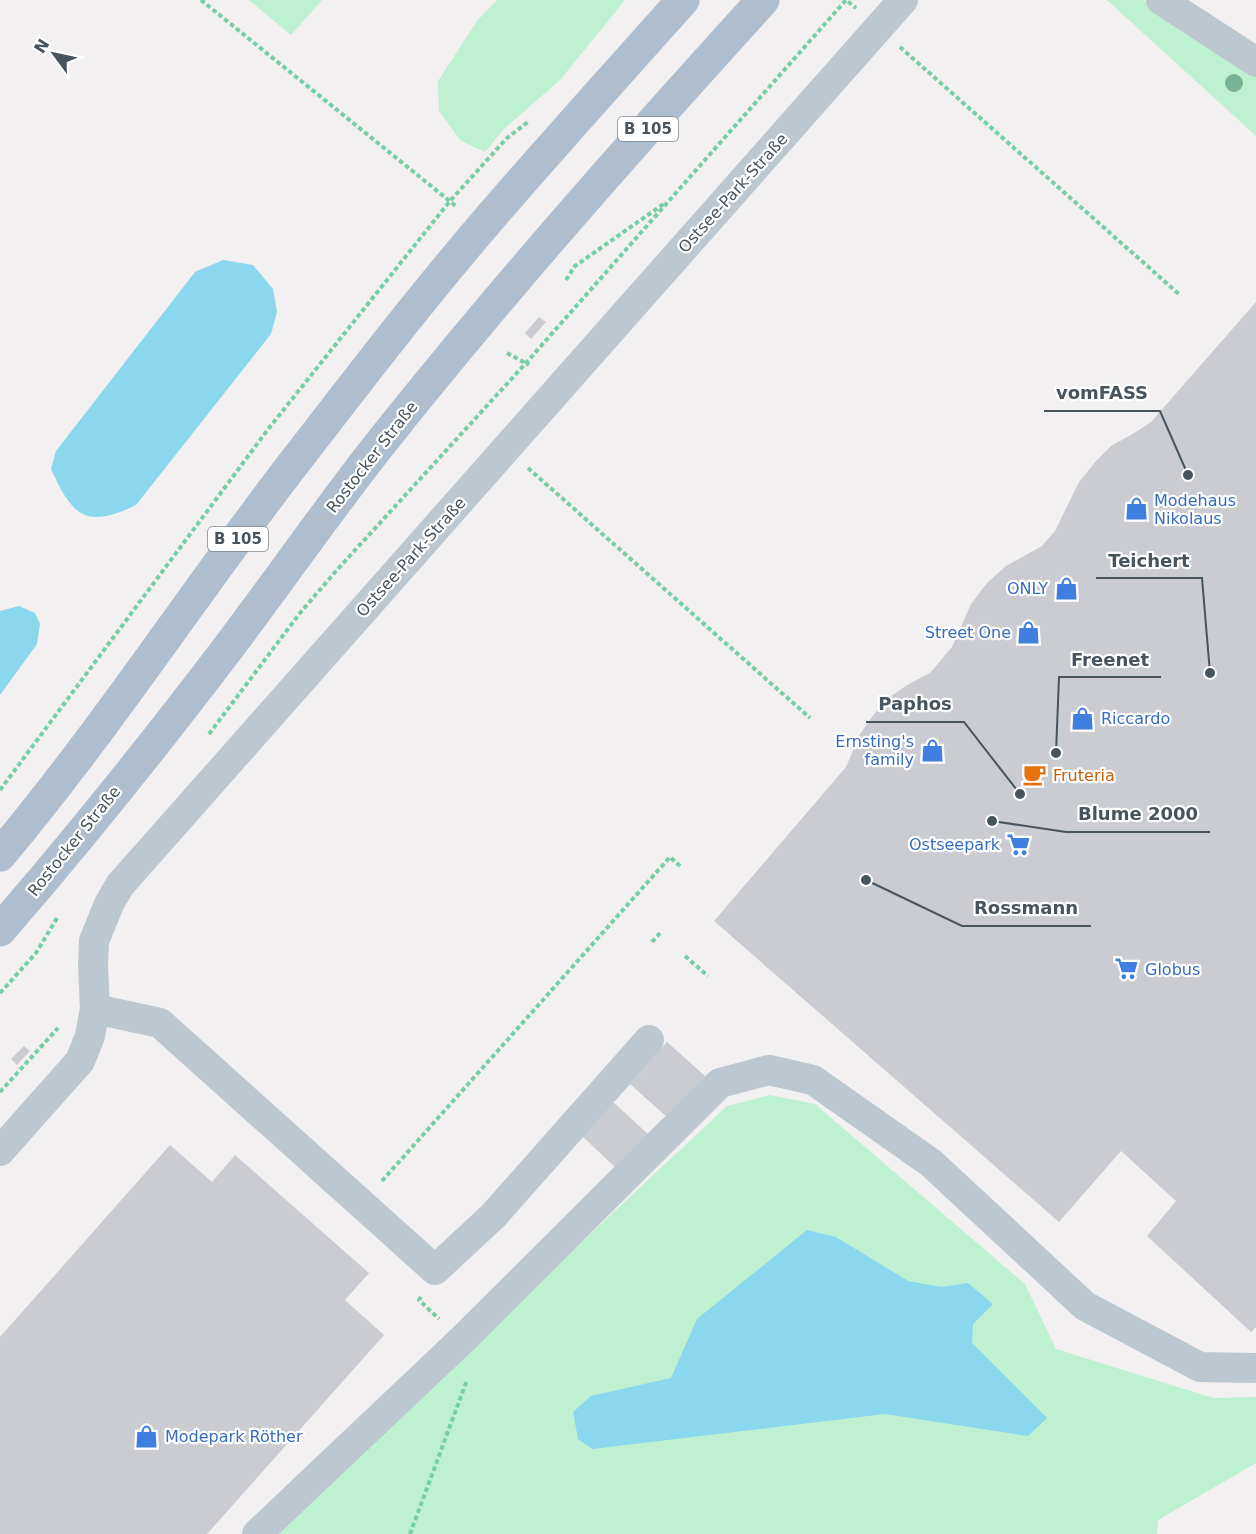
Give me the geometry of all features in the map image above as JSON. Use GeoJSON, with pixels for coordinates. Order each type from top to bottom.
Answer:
{"type":"FeatureCollection","features":[{"type":"Feature","properties":{"kind":"main road","name":"B 105"},"geometry":{"type":"LineString","coordinates":[[0,855],[26,825],[284,477],[392,337],[481,228],[683,0]]}},
{"type":"Feature","properties":{"kind":"main road","name":"Rostocker Straße"},"geometry":{"type":"LineString","coordinates":[[0,930],[79,839],[227,649],[375,450],[410,407],[533,259],[763,0]]}},
{"type":"Feature","properties":{"kind":"street","name":"Ostsee-Park-Straße"},"geometry":{"type":"LineString","coordinates":[[0,1151],[80,1061],[90,1036],[95,1009],[94,941],[109,904],[120,885],[903,0]]}},
{"type":"Feature","properties":{"kind":"street"},"geometry":{"type":"LineString","coordinates":[[1161,0],[1256,62]]}},
{"type":"Feature","properties":{"kind":"street"},"geometry":{"type":"LineString","coordinates":[[95,1009],[160,1023],[435,1270],[493,1216],[649,1040]]}},
{"type":"Feature","properties":{"kind":"street"},"geometry":{"type":"LineString","coordinates":[[257,1534],[462,1340],[720,1083],[769,1070],[813,1080],[931,1162],[1085,1306],[1200,1367],[1256,1368]]}},
{"type":"Feature","properties":{"kind":"path"},"geometry":{"type":"LineString","coordinates":[[201,0],[481,228]]}},
{"type":"Feature","properties":{"kind":"path"},"geometry":{"type":"LineString","coordinates":[[205,738],[300,613],[527,364],[846,0],[1180,295]]}},
{"type":"Feature","properties":{"kind":"path"},"geometry":{"type":"LineString","coordinates":[[566,280],[575,266],[670,199]]}},
{"type":"Feature","properties":{"kind":"path"},"geometry":{"type":"LineString","coordinates":[[507,353],[527,364]]}},
{"type":"Feature","properties":{"kind":"path"},"geometry":{"type":"LineString","coordinates":[[474,420],[810,718]]}},
{"type":"Feature","properties":{"kind":"path"},"geometry":{"type":"LineString","coordinates":[[362,1204],[670,857],[681,867]]}},
{"type":"Feature","properties":{"kind":"path"},"geometry":{"type":"LineString","coordinates":[[0,993],[36,953],[56,918],[64,909]]}},
{"type":"Feature","properties":{"kind":"path"},"geometry":{"type":"LineString","coordinates":[[652,942],[660,933]]}},
{"type":"Feature","properties":{"kind":"path"},"geometry":{"type":"LineString","coordinates":[[685,956],[708,976]]}},
{"type":"Feature","properties":{"kind":"path"},"geometry":{"type":"LineString","coordinates":[[0,1092],[62,1024]]}},
{"type":"Feature","properties":{"kind":"green space"},"geometry":{"type":"Polygon","coordinates":[[[249,0],[322,0],[291,35],[249,0]]]}},
{"type":"Feature","properties":{"kind":"green space"},"geometry":{"type":"Polygon","coordinates":[[[497,0],[625,0],[560,80],[504,129],[485,152],[461,141],[439,111],[438,81],[477,21],[497,0]]]}},
{"type":"Feature","properties":{"kind":"green space"},"geometry":{"type":"Polygon","coordinates":[[[1107,0],[1143,0],[1256,74],[1256,136],[1107,0]]]}},
{"type":"Feature","properties":{"kind":"green space"},"geometry":{"type":"Polygon","coordinates":[[[770,1095],[815,1104],[1025,1284],[1056,1349],[1213,1398],[1256,1397],[1256,1463],[1158,1520],[1157,1534],[270,1534],[727,1106],[770,1095]]]}},
{"type":"Feature","properties":{"kind":"water"},"geometry":{"type":"Polygon","coordinates":[[[223,260],[253,265],[273,289],[277,312],[271,334],[136,505],[119,513],[104,516],[92,517],[82,514],[66,498],[51,469],[56,451],[195,272],[223,260]]]}},
{"type":"Feature","properties":{"kind":"water"},"geometry":{"type":"Polygon","coordinates":[[[19,606],[35,613],[40,624],[37,644],[0,695],[0,611],[19,606]]]}},
{"type":"Feature","properties":{"kind":"water"},"geometry":{"type":"Polygon","coordinates":[[[807,1230],[836,1237],[908,1281],[941,1287],[968,1283],[993,1304],[973,1324],[972,1343],[1047,1418],[1028,1436],[885,1414],[592,1449],[578,1439],[573,1412],[591,1396],[671,1378],[697,1319],[807,1230]]]}},
{"type":"Feature","properties":{"kind":"building","name":"Ostseepark"},"geometry":{"type":"Polygon","coordinates":[[[1256,302],[1256,1327],[1251,1332],[1147,1236],[1176,1201],[1121,1151],[1059,1222],[714,921],[846,767],[860,734],[875,713],[890,697],[930,673],[952,647],[971,604],[987,583],[1006,566],[1042,546],[1055,531],[1079,482],[1096,461],[1111,446],[1151,422],[1256,302]]]}},
{"type":"Feature","properties":{"kind":"building"},"geometry":{"type":"Polygon","coordinates":[[[539,317],[546,322],[531,339],[525,333],[539,317]]]}},
{"type":"Feature","properties":{"kind":"building"},"geometry":{"type":"Polygon","coordinates":[[[667,1042],[705,1076],[668,1118],[630,1084],[667,1042]]]}},
{"type":"Feature","properties":{"kind":"building"},"geometry":{"type":"Polygon","coordinates":[[[24,1046],[30,1051],[17,1065],[11,1059],[24,1046]]]}},
{"type":"Feature","properties":{"kind":"building"},"geometry":{"type":"Polygon","coordinates":[[[612,1101],[649,1135],[617,1169],[581,1135],[612,1101]]]}},
{"type":"Feature","properties":{"kind":"building","name":"Modepark Röther"},"geometry":{"type":"Polygon","coordinates":[[[170,1145],[212,1182],[235,1155],[369,1273],[345,1300],[384,1335],[207,1534],[0,1534],[0,1337],[170,1145]]]}},
{"type":"Feature","properties":{"kind":"place","name":"vomFASS"},"geometry":{"type":"Point","coordinates":[1188,475]}},
{"type":"Feature","properties":{"kind":"place","name":"Modehaus Nikolaus"},"geometry":{"type":"Point","coordinates":[1136,509]}},
{"type":"Feature","properties":{"kind":"place","name":"ONLY"},"geometry":{"type":"Point","coordinates":[1066,588]}},
{"type":"Feature","properties":{"kind":"place","name":"Street One"},"geometry":{"type":"Point","coordinates":[1029,632]}},
{"type":"Feature","properties":{"kind":"place","name":"Teichert"},"geometry":{"type":"Point","coordinates":[1210,673]}},
{"type":"Feature","properties":{"kind":"place","name":"Riccardo"},"geometry":{"type":"Point","coordinates":[1083,718]}},
{"type":"Feature","properties":{"kind":"place","name":"Ernsting's family"},"geometry":{"type":"Point","coordinates":[932,750]}},
{"type":"Feature","properties":{"kind":"place","name":"Freenet"},"geometry":{"type":"Point","coordinates":[1056,753]}},
{"type":"Feature","properties":{"kind":"place","name":"Fruteria"},"geometry":{"type":"Point","coordinates":[1035,775]}},
{"type":"Feature","properties":{"kind":"place","name":"Paphos"},"geometry":{"type":"Point","coordinates":[1020,794]}},
{"type":"Feature","properties":{"kind":"place","name":"Blume 2000"},"geometry":{"type":"Point","coordinates":[992,821]}},
{"type":"Feature","properties":{"kind":"place","name":"Ostseepark"},"geometry":{"type":"Point","coordinates":[1018,844]}},
{"type":"Feature","properties":{"kind":"place","name":"Rossmann"},"geometry":{"type":"Point","coordinates":[866,880]}},
{"type":"Feature","properties":{"kind":"place","name":"Globus"},"geometry":{"type":"Point","coordinates":[1127,969]}},
{"type":"Feature","properties":{"kind":"place","name":"Modepark Röther"},"geometry":{"type":"Point","coordinates":[147,1436]}}]}
